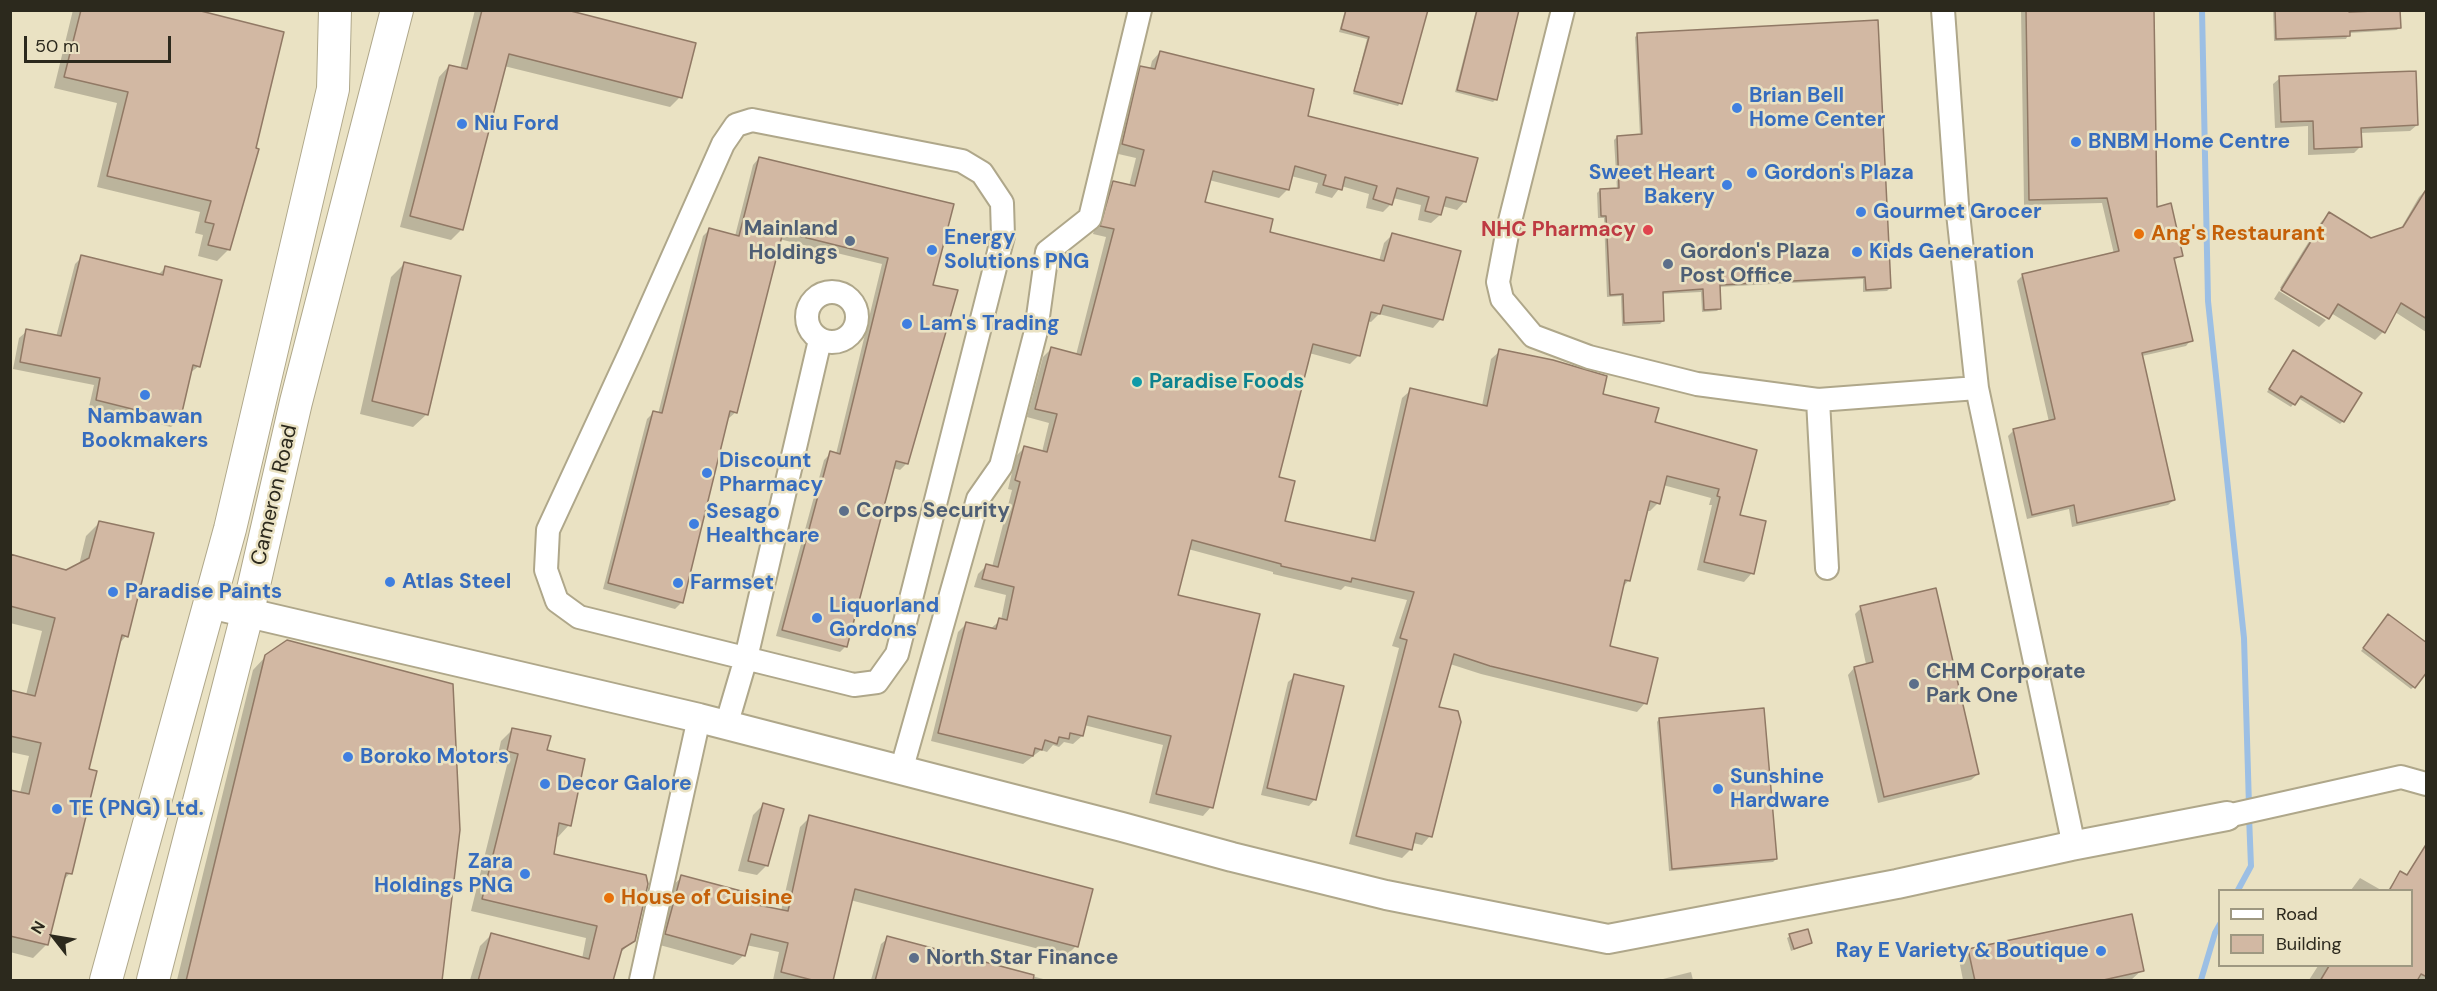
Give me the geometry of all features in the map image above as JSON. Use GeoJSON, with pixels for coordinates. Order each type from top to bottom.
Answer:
{"type":"FeatureCollection","features":[{"type":"Feature","properties":{"kind":"main road","name":"Cameron Road"},"geometry":{"type":"LineString","coordinates":[[106,981],[210,604],[333,89],[335,10]]}},
{"type":"Feature","properties":{"kind":"main road","name":"Cameron Road"},"geometry":{"type":"LineString","coordinates":[[153,981],[248,611],[296,402],[397,10]]}},
{"type":"Feature","properties":{"kind":"street"},"geometry":{"type":"LineString","coordinates":[[901,771],[978,499],[1001,466],[1036,330],[1047,252],[1090,218],[1140,10]]}},
{"type":"Feature","properties":{"kind":"street"},"geometry":{"type":"LineString","coordinates":[[1563,10],[1498,282],[1502,299],[1533,336],[1589,357],[1697,384],[1818,400],[1977,388]]}},
{"type":"Feature","properties":{"kind":"street"},"geometry":{"type":"LineString","coordinates":[[1943,10],[1957,204],[1977,388],[2071,832],[2071,846]]}},
{"type":"Feature","properties":{"kind":"street"},"geometry":{"type":"LineString","coordinates":[[752,120],[962,161],[982,173],[1002,203],[1003,236],[897,654],[877,682],[854,685],[746,658],[579,617],[557,601],[546,570],[549,531],[723,144],[736,125],[752,120]]}},
{"type":"Feature","properties":{"kind":"street"},"geometry":{"type":"LineString","coordinates":[[726,726],[746,658],[820,340]]}},
{"type":"Feature","properties":{"kind":"street"},"geometry":{"type":"LineString","coordinates":[[1818,400],[1827,568]]}},
{"type":"Feature","properties":{"kind":"street"},"geometry":{"type":"LineString","coordinates":[[210,604],[248,611],[699,718],[1386,895],[1608,939],[1897,884],[2071,846],[2270,808],[2401,777],[2427,784]]}},
{"type":"Feature","properties":{"kind":"street"},"geometry":{"type":"LineString","coordinates":[[641,981],[699,718]]}},
{"type":"Feature","properties":{"kind":"building"},"geometry":{"type":"Polygon","coordinates":[[[81,10],[197,10],[284,32],[256,148],[259,149],[230,250],[208,245],[214,224],[205,222],[211,201],[107,176],[128,92],[64,77],[81,10]]]}},
{"type":"Feature","properties":{"kind":"building"},"geometry":{"type":"Polygon","coordinates":[[[482,10],[567,10],[696,43],[682,98],[509,54],[463,230],[410,216],[449,65],[467,69],[482,10]]]}},
{"type":"Feature","properties":{"kind":"building"},"geometry":{"type":"Polygon","coordinates":[[[1346,10],[1428,10],[1402,104],[1354,91],[1369,37],[1341,29],[1346,10]]]}},
{"type":"Feature","properties":{"kind":"building"},"geometry":{"type":"Polygon","coordinates":[[[1477,10],[1519,10],[1497,100],[1457,90],[1477,10]]]}},
{"type":"Feature","properties":{"kind":"building"},"geometry":{"type":"Polygon","coordinates":[[[2026,10],[2154,10],[2157,207],[2171,203],[2183,256],[2174,258],[2193,341],[2142,353],[2175,500],[2077,523],[2074,505],[2032,515],[2013,429],[2055,419],[2022,274],[2119,251],[2107,198],[2029,200],[2026,10]]]}},
{"type":"Feature","properties":{"kind":"building"},"geometry":{"type":"Polygon","coordinates":[[[2275,10],[2349,10],[2349,12],[2400,10],[2401,28],[2350,31],[2350,36],[2276,39],[2275,10]]]}},
{"type":"Feature","properties":{"kind":"building","name":"Gordon's Plaza"},"geometry":{"type":"Polygon","coordinates":[[[1878,20],[1891,288],[1866,290],[1865,277],[1720,285],[1721,309],[1704,310],[1703,289],[1663,292],[1664,321],[1624,323],[1623,294],[1610,295],[1606,216],[1601,216],[1600,189],[1619,188],[1617,136],[1642,134],[1637,33],[1878,20]]]}},
{"type":"Feature","properties":{"kind":"building"},"geometry":{"type":"Polygon","coordinates":[[[1160,51],[1314,89],[1308,116],[1478,158],[1466,202],[1446,197],[1441,215],[1425,211],[1429,197],[1397,188],[1392,205],[1373,199],[1377,186],[1345,177],[1342,190],[1323,185],[1326,175],[1295,166],[1289,190],[1213,171],[1205,202],[1273,219],[1270,232],[1384,261],[1392,233],[1461,251],[1443,320],[1383,305],[1380,314],[1371,312],[1360,356],[1313,344],[1279,477],[1295,481],[1285,521],[1375,541],[1410,388],[1487,406],[1499,349],[1553,360],[1607,376],[1603,394],[1659,408],[1655,422],[1757,450],[1740,515],[1766,521],[1754,574],[1704,562],[1720,497],[1717,496],[1719,489],[1667,476],[1660,504],[1650,501],[1630,581],[1625,580],[1610,646],[1658,658],[1647,704],[1490,666],[1454,654],[1439,707],[1458,711],[1461,722],[1432,837],[1416,833],[1412,850],[1356,836],[1407,640],[1400,638],[1414,592],[1352,578],[1351,582],[1281,566],[1281,564],[1192,540],[1178,595],[1260,614],[1213,808],[1156,794],[1171,736],[1088,716],[1083,736],[1070,733],[1069,739],[1059,737],[1057,744],[1045,740],[1042,750],[1035,748],[1033,756],[938,733],[966,622],[996,629],[999,618],[1007,620],[1014,587],[982,579],[986,564],[998,567],[1020,482],[1015,480],[1024,446],[1047,452],[1057,414],[1035,409],[1051,347],[1081,355],[1114,229],[1100,226],[1113,181],[1135,186],[1144,150],[1122,144],[1140,66],[1155,69],[1160,51]]]}},
{"type":"Feature","properties":{"kind":"building"},"geometry":{"type":"Polygon","coordinates":[[[2416,71],[2418,125],[2361,128],[2362,147],[2314,149],[2313,121],[2281,122],[2279,76],[2416,71]]]}},
{"type":"Feature","properties":{"kind":"building"},"geometry":{"type":"Polygon","coordinates":[[[759,157],[954,204],[933,285],[958,290],[908,464],[896,461],[847,647],[782,630],[830,451],[840,454],[888,258],[783,232],[737,413],[730,411],[683,603],[608,583],[653,411],[662,413],[709,228],[739,236],[759,157]]]}},
{"type":"Feature","properties":{"kind":"building"},"geometry":{"type":"Polygon","coordinates":[[[2427,188],[2427,319],[2401,303],[2385,333],[2338,304],[2329,319],[2281,290],[2329,212],[2371,238],[2403,227],[2427,188]]]}},
{"type":"Feature","properties":{"kind":"building"},"geometry":{"type":"Polygon","coordinates":[[[81,255],[163,275],[165,266],[222,280],[200,367],[193,365],[180,421],[96,400],[100,378],[20,362],[26,329],[61,336],[81,255]]]}},
{"type":"Feature","properties":{"kind":"building"},"geometry":{"type":"Polygon","coordinates":[[[404,262],[461,276],[428,415],[372,401],[404,262]]]}},
{"type":"Feature","properties":{"kind":"building"},"geometry":{"type":"Polygon","coordinates":[[[2293,350],[2362,393],[2344,422],[2301,396],[2295,405],[2269,389],[2293,350]]]}},
{"type":"Feature","properties":{"kind":"building"},"geometry":{"type":"Polygon","coordinates":[[[99,521],[154,533],[128,637],[122,635],[89,769],[97,771],[72,874],[66,873],[48,945],[10,936],[10,790],[29,794],[41,743],[10,736],[10,690],[35,696],[55,618],[10,606],[10,554],[66,570],[89,558],[99,521]]]}},
{"type":"Feature","properties":{"kind":"building"},"geometry":{"type":"Polygon","coordinates":[[[1936,588],[1979,774],[1884,797],[1854,667],[1873,662],[1860,606],[1936,588]]]}},
{"type":"Feature","properties":{"kind":"building"},"geometry":{"type":"Polygon","coordinates":[[[2388,614],[2427,643],[2427,672],[2415,688],[2363,648],[2388,614]]]}},
{"type":"Feature","properties":{"kind":"building","name":"Boroko Motors"},"geometry":{"type":"Polygon","coordinates":[[[287,640],[453,684],[460,830],[442,981],[186,981],[265,655],[287,640]]]}},
{"type":"Feature","properties":{"kind":"building"},"geometry":{"type":"Polygon","coordinates":[[[1294,674],[1344,686],[1316,800],[1267,788],[1294,674]]]}},
{"type":"Feature","properties":{"kind":"building","name":"Sunshine Hardware"},"geometry":{"type":"Polygon","coordinates":[[[1764,708],[1777,859],[1672,869],[1659,718],[1764,708]]]}},
{"type":"Feature","properties":{"kind":"building"},"geometry":{"type":"Polygon","coordinates":[[[512,728],[551,736],[547,750],[585,759],[571,826],[559,823],[554,854],[646,875],[648,884],[635,941],[622,949],[613,981],[478,981],[491,933],[589,959],[597,926],[482,899],[518,754],[507,751],[512,728]]]}},
{"type":"Feature","properties":{"kind":"building"},"geometry":{"type":"Polygon","coordinates":[[[763,803],[784,809],[768,866],[748,861],[763,803]]]}},
{"type":"Feature","properties":{"kind":"building"},"geometry":{"type":"Polygon","coordinates":[[[809,815],[1093,889],[1078,947],[855,889],[833,981],[816,981],[781,972],[788,943],[751,934],[745,956],[665,934],[681,875],[760,896],[758,905],[788,911],[809,815]]]}},
{"type":"Feature","properties":{"kind":"building"},"geometry":{"type":"Polygon","coordinates":[[[2427,843],[2427,977],[2421,974],[2417,981],[2320,981],[2328,967],[2413,967],[2413,889],[2390,889],[2400,871],[2407,875],[2427,843]]]}},
{"type":"Feature","properties":{"kind":"building"},"geometry":{"type":"Polygon","coordinates":[[[2132,914],[2144,971],[2099,981],[1975,981],[1968,949],[2132,914]]]}},
{"type":"Feature","properties":{"kind":"building"},"geometry":{"type":"Polygon","coordinates":[[[1808,929],[1812,943],[1794,949],[1789,934],[1808,929]]]}},
{"type":"Feature","properties":{"kind":"building"},"geometry":{"type":"Polygon","coordinates":[[[887,936],[1034,975],[1033,981],[875,981],[887,936]]]}},
{"type":"Feature","properties":{"kind":"waterway"},"geometry":{"type":"LineString","coordinates":[[2202,10],[2208,301],[2244,638],[2249,806]]}},
{"type":"Feature","properties":{"kind":"waterway"},"geometry":{"type":"LineString","coordinates":[[2239,889],[2251,866],[2249,816]]}},
{"type":"Feature","properties":{"kind":"waterway"},"geometry":{"type":"LineString","coordinates":[[2201,980],[2218,928]]}},
{"type":"Feature","properties":{"kind":"place","name":"Brian Bell Home Center"},"geometry":{"type":"Point","coordinates":[1737,108]}},
{"type":"Feature","properties":{"kind":"place","name":"Niu Ford"},"geometry":{"type":"Point","coordinates":[462,124]}},
{"type":"Feature","properties":{"kind":"place","name":"BNBM Home Centre"},"geometry":{"type":"Point","coordinates":[2076,142]}},
{"type":"Feature","properties":{"kind":"place","name":"Gordon's Plaza"},"geometry":{"type":"Point","coordinates":[1752,173]}},
{"type":"Feature","properties":{"kind":"place","name":"Sweet Heart Bakery"},"geometry":{"type":"Point","coordinates":[1727,185]}},
{"type":"Feature","properties":{"kind":"place","name":"Gourmet Grocer"},"geometry":{"type":"Point","coordinates":[1861,212]}},
{"type":"Feature","properties":{"kind":"place","name":"NHC Pharmacy"},"geometry":{"type":"Point","coordinates":[1648,230]}},
{"type":"Feature","properties":{"kind":"place","name":"Ang's Restaurant"},"geometry":{"type":"Point","coordinates":[2139,234]}},
{"type":"Feature","properties":{"kind":"place","name":"Mainland Holdings"},"geometry":{"type":"Point","coordinates":[850,241]}},
{"type":"Feature","properties":{"kind":"place","name":"Energy Solutions PNG"},"geometry":{"type":"Point","coordinates":[932,250]}},
{"type":"Feature","properties":{"kind":"place","name":"Kids Generation"},"geometry":{"type":"Point","coordinates":[1857,252]}},
{"type":"Feature","properties":{"kind":"place","name":"Gordon's Plaza Post Office"},"geometry":{"type":"Point","coordinates":[1668,264]}},
{"type":"Feature","properties":{"kind":"place","name":"Lam's Trading"},"geometry":{"type":"Point","coordinates":[907,324]}},
{"type":"Feature","properties":{"kind":"place","name":"Paradise Foods"},"geometry":{"type":"Point","coordinates":[1137,382]}},
{"type":"Feature","properties":{"kind":"place","name":"Nambawan Bookmakers"},"geometry":{"type":"Point","coordinates":[145,395]}},
{"type":"Feature","properties":{"kind":"place","name":"Discount Pharmacy"},"geometry":{"type":"Point","coordinates":[707,473]}},
{"type":"Feature","properties":{"kind":"place","name":"Corps Security"},"geometry":{"type":"Point","coordinates":[844,511]}},
{"type":"Feature","properties":{"kind":"place","name":"Sesago Healthcare"},"geometry":{"type":"Point","coordinates":[694,524]}},
{"type":"Feature","properties":{"kind":"place","name":"Atlas Steel"},"geometry":{"type":"Point","coordinates":[390,582]}},
{"type":"Feature","properties":{"kind":"place","name":"Farmset"},"geometry":{"type":"Point","coordinates":[678,583]}},
{"type":"Feature","properties":{"kind":"place","name":"Paradise Paints"},"geometry":{"type":"Point","coordinates":[113,592]}},
{"type":"Feature","properties":{"kind":"place","name":"Liquorland Gordons"},"geometry":{"type":"Point","coordinates":[817,618]}},
{"type":"Feature","properties":{"kind":"place","name":"CHM Corporate Park One"},"geometry":{"type":"Point","coordinates":[1914,684]}},
{"type":"Feature","properties":{"kind":"place","name":"Boroko Motors"},"geometry":{"type":"Point","coordinates":[348,757]}},
{"type":"Feature","properties":{"kind":"place","name":"Decor Galore"},"geometry":{"type":"Point","coordinates":[545,784]}},
{"type":"Feature","properties":{"kind":"place","name":"Sunshine Hardware"},"geometry":{"type":"Point","coordinates":[1718,789]}},
{"type":"Feature","properties":{"kind":"place","name":"TE (PNG) Ltd."},"geometry":{"type":"Point","coordinates":[57,809]}},
{"type":"Feature","properties":{"kind":"place","name":"Zara Holdings PNG"},"geometry":{"type":"Point","coordinates":[525,874]}},
{"type":"Feature","properties":{"kind":"place","name":"House of Cuisine"},"geometry":{"type":"Point","coordinates":[609,898]}},
{"type":"Feature","properties":{"kind":"place","name":"Ray E Variety & Boutique"},"geometry":{"type":"Point","coordinates":[2101,951]}},
{"type":"Feature","properties":{"kind":"place","name":"North Star Finance"},"geometry":{"type":"Point","coordinates":[914,958]}}]}
